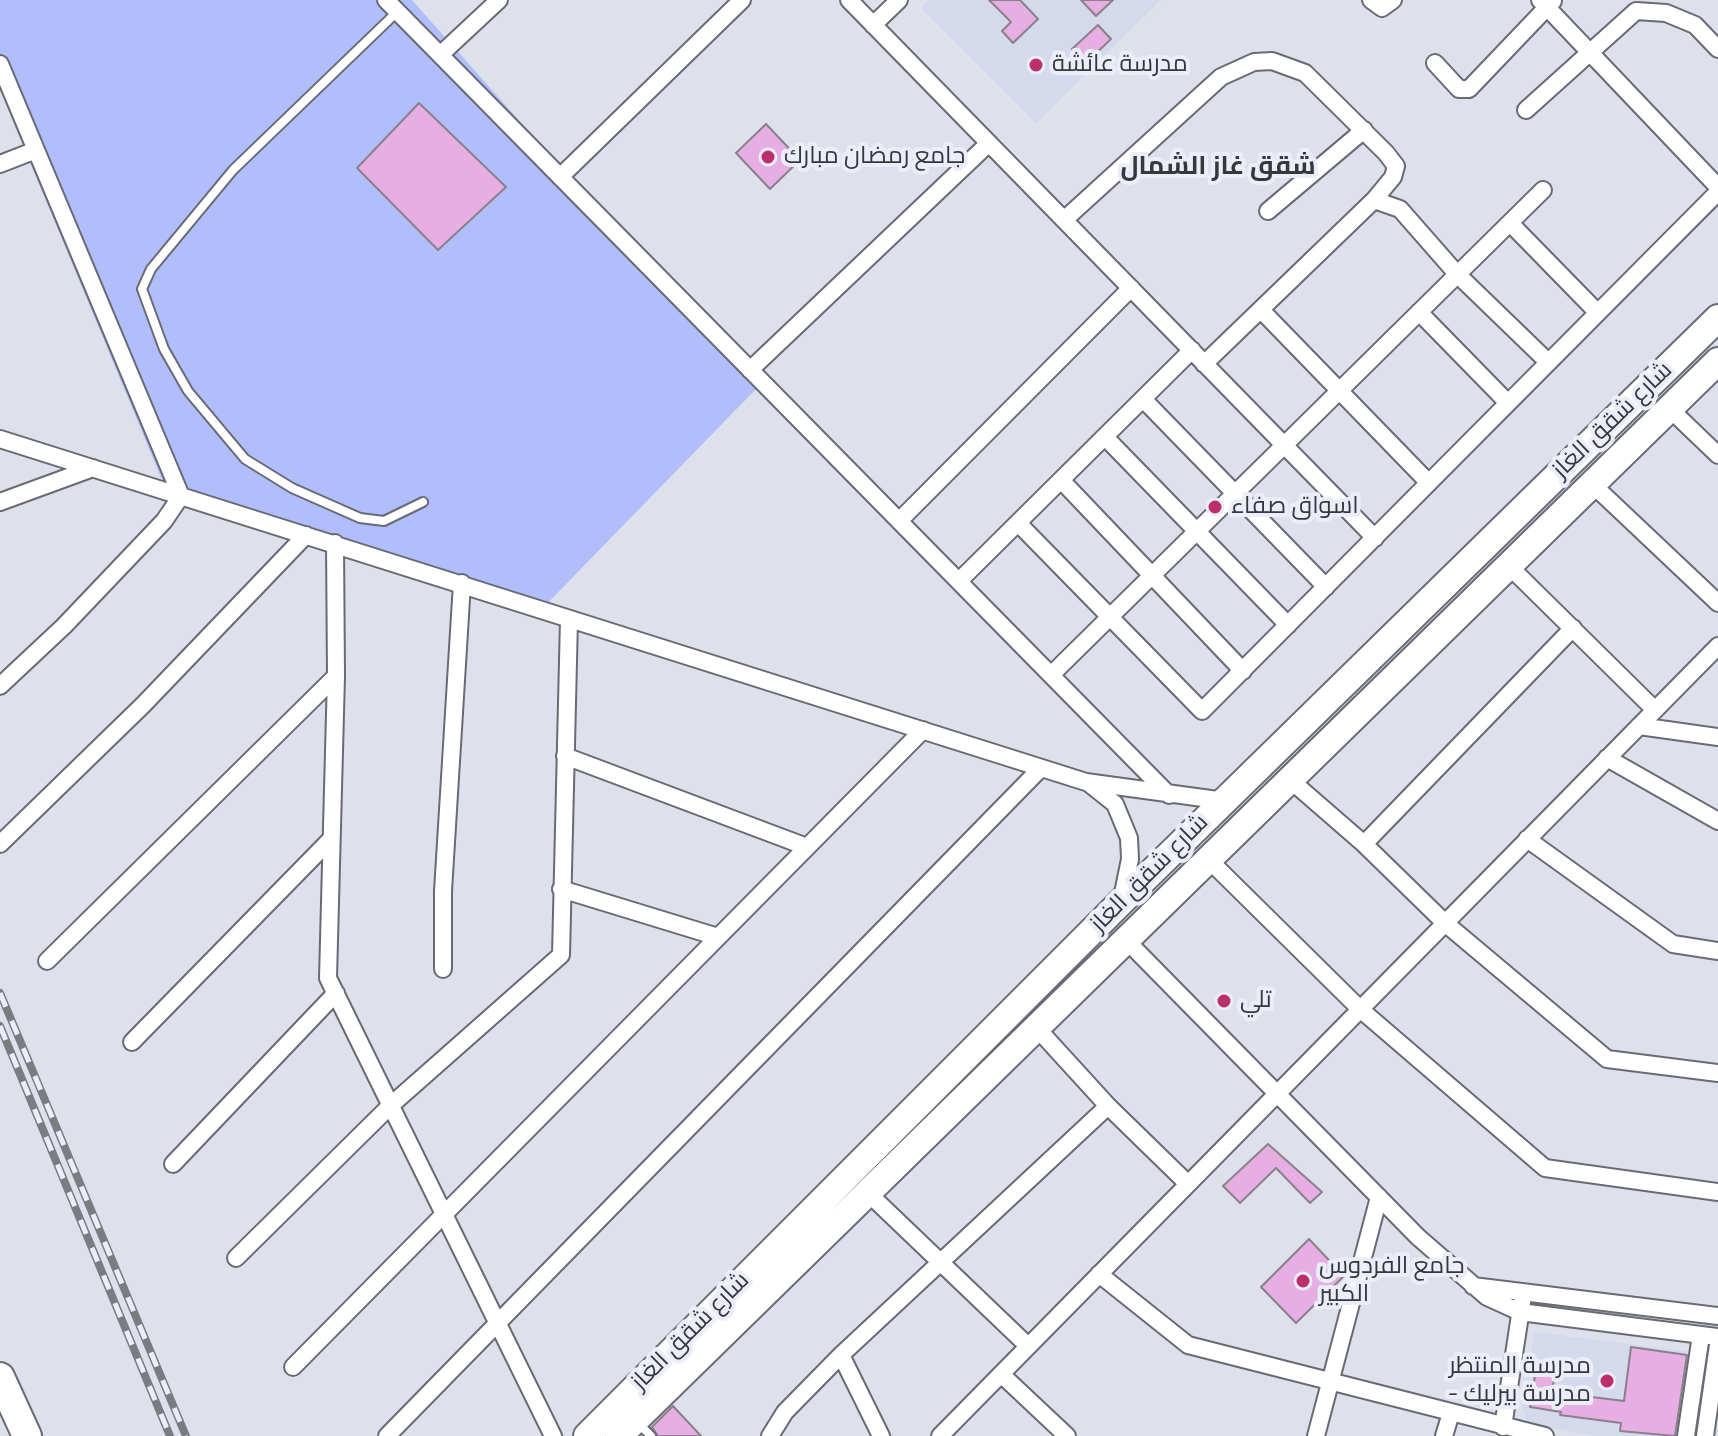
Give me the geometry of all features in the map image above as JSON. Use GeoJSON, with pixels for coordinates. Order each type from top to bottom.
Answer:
{"type":"FeatureCollection","features":[{"type":"Feature","properties":{"kind":"highway"},"geometry":{"type":"LineString","coordinates":[[0,1377],[27,1436]]}},
{"type":"Feature","properties":{"kind":"main road","name":"شارع شقق الغاز"},"geometry":{"type":"LineString","coordinates":[[635,1431],[866,1191],[1121,902],[1718,318]]}},
{"type":"Feature","properties":{"kind":"main road"},"geometry":{"type":"LineString","coordinates":[[1685,350],[1713,366]]}},
{"type":"Feature","properties":{"kind":"main road","name":"شارع شقق الغاز"},"geometry":{"type":"LineString","coordinates":[[587,1436],[966,1075],[1035,1026],[1713,366]]}},
{"type":"Feature","properties":{"kind":"street"},"geometry":{"type":"LineString","coordinates":[[440,55],[499,0]]}},
{"type":"Feature","properties":{"kind":"street"},"geometry":{"type":"LineString","coordinates":[[560,177],[742,0]]}},
{"type":"Feature","properties":{"kind":"street"},"geometry":{"type":"LineString","coordinates":[[849,0],[1375,538]]}},
{"type":"Feature","properties":{"kind":"street"},"geometry":{"type":"LineString","coordinates":[[873,25],[899,0]]}},
{"type":"Feature","properties":{"kind":"street"},"geometry":{"type":"LineString","coordinates":[[1371,0],[1382,8],[1393,0]]}},
{"type":"Feature","properties":{"kind":"street"},"geometry":{"type":"LineString","coordinates":[[1018,523],[1112,615],[1202,711],[1718,189],[1588,53],[1547,2],[1469,89],[1459,89],[1435,63]]}},
{"type":"Feature","properties":{"kind":"street"},"geometry":{"type":"LineString","coordinates":[[391,6],[1169,795]]}},
{"type":"Feature","properties":{"kind":"street"},"geometry":{"type":"LineString","coordinates":[[1526,110],[1636,11],[1666,13],[1695,25],[1718,49]]}},
{"type":"Feature","properties":{"kind":"street"},"geometry":{"type":"LineString","coordinates":[[1064,220],[1221,77],[1245,64],[1272,61],[1305,73],[1364,130],[1396,166],[1393,177],[1374,200],[1262,311],[1204,364]]}},
{"type":"Feature","properties":{"kind":"street"},"geometry":{"type":"LineString","coordinates":[[0,64],[181,496]]}},
{"type":"Feature","properties":{"kind":"street"},"geometry":{"type":"LineString","coordinates":[[1268,211],[1364,130]]}},
{"type":"Feature","properties":{"kind":"street"},"geometry":{"type":"LineString","coordinates":[[750,370],[989,143]]}},
{"type":"Feature","properties":{"kind":"street"},"geometry":{"type":"LineString","coordinates":[[0,164],[36,150]]}},
{"type":"Feature","properties":{"kind":"street"},"geometry":{"type":"LineString","coordinates":[[1051,675],[1543,190]]}},
{"type":"Feature","properties":{"kind":"street"},"geometry":{"type":"LineString","coordinates":[[1374,200],[1400,209],[1457,274],[1548,362]]}},
{"type":"Feature","properties":{"kind":"street"},"geometry":{"type":"LineString","coordinates":[[1510,223],[1597,312]]}},
{"type":"Feature","properties":{"kind":"street"},"geometry":{"type":"LineString","coordinates":[[899,521],[1131,288]]}},
{"type":"Feature","properties":{"kind":"street"},"geometry":{"type":"LineString","coordinates":[[1262,311],[1429,483]]}},
{"type":"Feature","properties":{"kind":"street"},"geometry":{"type":"LineString","coordinates":[[1419,312],[1508,403]]}},
{"type":"Feature","properties":{"kind":"street"},"geometry":{"type":"LineString","coordinates":[[959,581],[1192,350]]}},
{"type":"Feature","properties":{"kind":"street"},"geometry":{"type":"LineString","coordinates":[[1143,399],[1326,587]]}},
{"type":"Feature","properties":{"kind":"street"},"geometry":{"type":"LineString","coordinates":[[1670,409],[1718,455]]}},
{"type":"Feature","properties":{"kind":"street"},"geometry":{"type":"LineString","coordinates":[[1105,437],[1288,625]]}},
{"type":"Feature","properties":{"kind":"street"},"geometry":{"type":"LineString","coordinates":[[0,439],[1086,782],[1225,801]]}},
{"type":"Feature","properties":{"kind":"street"},"geometry":{"type":"LineString","coordinates":[[0,502],[93,468]]}},
{"type":"Feature","properties":{"kind":"street"},"geometry":{"type":"LineString","coordinates":[[1061,480],[1243,671]]}},
{"type":"Feature","properties":{"kind":"street"},"geometry":{"type":"LineString","coordinates":[[1591,483],[1718,603]]}},
{"type":"Feature","properties":{"kind":"street"},"geometry":{"type":"LineString","coordinates":[[0,686],[74,616],[164,521],[181,496]]}},
{"type":"Feature","properties":{"kind":"street"},"geometry":{"type":"LineString","coordinates":[[0,844],[143,705],[306,535]]}},
{"type":"Feature","properties":{"kind":"street"},"geometry":{"type":"LineString","coordinates":[[335,543],[336,676],[329,841],[328,978],[496,1326],[553,1436]]}},
{"type":"Feature","properties":{"kind":"street"},"geometry":{"type":"LineString","coordinates":[[1507,564],[1655,710]]}},
{"type":"Feature","properties":{"kind":"street"},"geometry":{"type":"LineString","coordinates":[[443,969],[443,891],[462,583]]}},
{"type":"Feature","properties":{"kind":"street"},"geometry":{"type":"LineString","coordinates":[[236,1258],[390,1106],[561,955],[569,619]]}},
{"type":"Feature","properties":{"kind":"street"},"geometry":{"type":"LineString","coordinates":[[1364,844],[1573,628]]}},
{"type":"Feature","properties":{"kind":"street"},"geometry":{"type":"LineString","coordinates":[[940,1436],[1607,758],[1655,710],[1710,664],[1718,646]]}},
{"type":"Feature","properties":{"kind":"street"},"geometry":{"type":"LineString","coordinates":[[47,961],[336,676]]}},
{"type":"Feature","properties":{"kind":"street"},"geometry":{"type":"LineString","coordinates":[[1639,726],[1718,737]]}},
{"type":"Feature","properties":{"kind":"street"},"geometry":{"type":"LineString","coordinates":[[293,1367],[923,730]]}},
{"type":"Feature","properties":{"kind":"street"},"geometry":{"type":"LineString","coordinates":[[565,756],[807,847]]}},
{"type":"Feature","properties":{"kind":"street"},"geometry":{"type":"LineString","coordinates":[[1607,758],[1718,821]]}},
{"type":"Feature","properties":{"kind":"street"},"geometry":{"type":"LineString","coordinates":[[387,1436],[1041,768]]}},
{"type":"Feature","properties":{"kind":"street"},"geometry":{"type":"LineString","coordinates":[[1288,778],[1364,844],[1445,923],[1607,1059],[1718,1073]]}},
{"type":"Feature","properties":{"kind":"street"},"geometry":{"type":"LineString","coordinates":[[1086,782],[1115,804],[1125,825],[1130,859],[1121,902]]}},
{"type":"Feature","properties":{"kind":"street"},"geometry":{"type":"LineString","coordinates":[[1527,839],[1673,944],[1718,951]]}},
{"type":"Feature","properties":{"kind":"street"},"geometry":{"type":"LineString","coordinates":[[132,1042],[329,841]]}},
{"type":"Feature","properties":{"kind":"street"},"geometry":{"type":"LineString","coordinates":[[1207,858],[1360,1009],[1545,1168],[1718,1192]]}},
{"type":"Feature","properties":{"kind":"street"},"geometry":{"type":"LineString","coordinates":[[561,889],[718,937]]}},
{"type":"Feature","properties":{"kind":"street"},"geometry":{"type":"LineString","coordinates":[[1124,938],[1379,1197],[1487,1297],[1520,1312],[1710,1336],[1686,1436]]}},
{"type":"Feature","properties":{"kind":"street"},"geometry":{"type":"LineString","coordinates":[[173,1164],[336,993]]}},
{"type":"Feature","properties":{"kind":"street"},"geometry":{"type":"LineString","coordinates":[[1035,1026],[1108,1106],[1188,1184]]}},
{"type":"Feature","properties":{"kind":"street"},"geometry":{"type":"LineString","coordinates":[[770,1436],[785,1412],[841,1355],[1108,1106]]}},
{"type":"Feature","properties":{"kind":"street"},"geometry":{"type":"LineString","coordinates":[[866,1191],[1028,1346]]}},
{"type":"Feature","properties":{"kind":"street"},"geometry":{"type":"LineString","coordinates":[[1316,1436],[1379,1197]]}},
{"type":"Feature","properties":{"kind":"street"},"geometry":{"type":"LineString","coordinates":[[1099,1274],[1188,1345],[1545,1436]]}},
{"type":"Feature","properties":{"kind":"street"},"geometry":{"type":"LineString","coordinates":[[1472,1286],[1718,1316]]}},
{"type":"Feature","properties":{"kind":"street"},"geometry":{"type":"LineString","coordinates":[[1503,1427],[1524,1293]]}},
{"type":"Feature","properties":{"kind":"street"},"geometry":{"type":"LineString","coordinates":[[1705,1436],[1718,1345]]}},
{"type":"Feature","properties":{"kind":"street"},"geometry":{"type":"LineString","coordinates":[[841,1355],[881,1436]]}},
{"type":"Feature","properties":{"kind":"street"},"geometry":{"type":"LineString","coordinates":[[1001,1374],[1067,1436]]}},
{"type":"Feature","properties":{"kind":"street"},"geometry":{"type":"LineString","coordinates":[[1444,1436],[1451,1413]]}},
{"type":"Feature","properties":{"kind":"lane"},"geometry":{"type":"LineString","coordinates":[[391,6],[233,170],[151,269],[142,289],[164,349],[188,391],[245,459],[292,488],[360,518],[384,521],[423,502]]}},
{"type":"Feature","properties":{"kind":"shaded area"},"geometry":{"type":"Polygon","coordinates":[[[0,0],[412,0],[757,388],[535,616],[172,504],[0,90],[0,0]]]}},
{"type":"Feature","properties":{"kind":"shaded area","name":"مدرسة عائشة"},"geometry":{"type":"Polygon","coordinates":[[[929,0],[1161,0],[1036,123],[921,8],[929,0]]]}},
{"type":"Feature","properties":{"kind":"shaded area","name":"مدرسة المنتظر - مدرسة بيرليك"},"geometry":{"type":"Polygon","coordinates":[[[1534,1332],[1691,1352],[1679,1436],[1594,1436],[1528,1423],[1523,1410],[1534,1332]]]}},
{"type":"Feature","properties":{"kind":"building"},"geometry":{"type":"Polygon","coordinates":[[[989,0],[1020,0],[1038,19],[1013,43],[1002,31],[1011,22],[989,0]]]}},
{"type":"Feature","properties":{"kind":"building"},"geometry":{"type":"Polygon","coordinates":[[[1081,0],[1113,0],[1096,16],[1081,0]]]}},
{"type":"Feature","properties":{"kind":"building"},"geometry":{"type":"Polygon","coordinates":[[[1098,25],[1111,39],[1086,63],[1072,49],[1098,25]]]}},
{"type":"Feature","properties":{"kind":"building"},"geometry":{"type":"Polygon","coordinates":[[[419,103],[506,187],[438,250],[357,168],[419,103]]]}},
{"type":"Feature","properties":{"kind":"building","name":"جامع رمضان مبارك"},"geometry":{"type":"Polygon","coordinates":[[[766,124],[800,160],[770,189],[736,153],[766,124]]]}},
{"type":"Feature","properties":{"kind":"building"},"geometry":{"type":"Polygon","coordinates":[[[1268,1144],[1322,1192],[1310,1203],[1276,1168],[1240,1203],[1223,1186],[1268,1144]]]}},
{"type":"Feature","properties":{"kind":"building","name":"جامع الفردوس الكبير"},"geometry":{"type":"Polygon","coordinates":[[[1309,1239],[1344,1276],[1296,1323],[1261,1287],[1309,1239]]]}},
{"type":"Feature","properties":{"kind":"building"},"geometry":{"type":"Polygon","coordinates":[[[1631,1347],[1687,1355],[1675,1436],[1620,1431],[1621,1423],[1560,1415],[1561,1412],[1530,1407],[1536,1369],[1555,1373],[1552,1392],[1624,1401],[1631,1347]]]}},
{"type":"Feature","properties":{"kind":"building"},"geometry":{"type":"Polygon","coordinates":[[[673,1406],[701,1436],[658,1436],[652,1427],[673,1406]]]}},
{"type":"Feature","properties":{"kind":"railway"},"geometry":{"type":"LineString","coordinates":[[0,993],[186,1436]]}},
{"type":"Feature","properties":{"kind":"railway"},"geometry":{"type":"LineString","coordinates":[[0,1026],[170,1436]]}},
{"type":"Feature","properties":{"kind":"place","name":"مدرسة عائشة"},"geometry":{"type":"Point","coordinates":[1036,65]}},
{"type":"Feature","properties":{"kind":"place","name":"جامع رمضان مبارك"},"geometry":{"type":"Point","coordinates":[768,157]}},
{"type":"Feature","properties":{"kind":"place","name":"اسواق صفاء"},"geometry":{"type":"Point","coordinates":[1215,507]}},
{"type":"Feature","properties":{"kind":"place","name":"تلي"},"geometry":{"type":"Point","coordinates":[1224,1001]}},
{"type":"Feature","properties":{"kind":"place","name":"جامع الفردوس الكبير"},"geometry":{"type":"Point","coordinates":[1303,1281]}},
{"type":"Feature","properties":{"kind":"place","name":"مدرسة المنتظر - مدرسة بيرليك"},"geometry":{"type":"Point","coordinates":[1607,1381]}},
{"type":"Feature","properties":{"kind":"district","name":"شقق غاز الشمال"},"geometry":{"type":"Point","coordinates":[1218,168]}}]}
